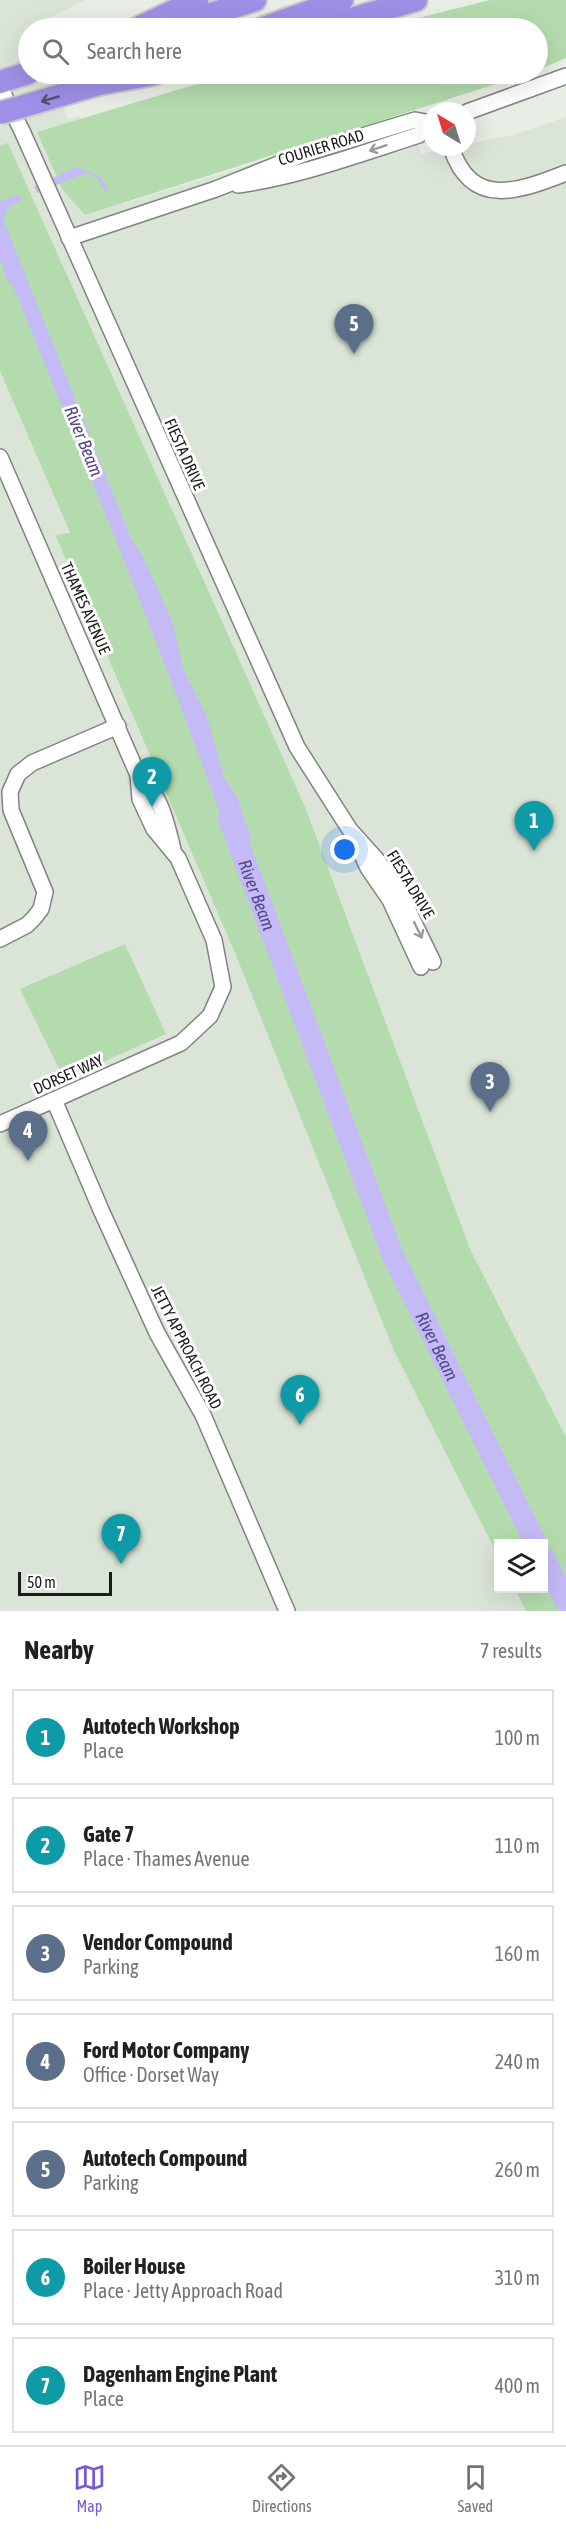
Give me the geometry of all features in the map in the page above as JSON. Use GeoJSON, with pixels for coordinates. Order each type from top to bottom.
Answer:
{"type":"FeatureCollection","features":[{"type":"Feature","properties":{"kind":"highway"},"geometry":{"type":"LineString","coordinates":[[159,18],[197,0]]}},
{"type":"Feature","properties":{"kind":"highway"},"geometry":{"type":"LineString","coordinates":[[198,18],[255,0]]}},
{"type":"Feature","properties":{"kind":"highway"},"geometry":{"type":"LineString","coordinates":[[291,18],[342,0]]}},
{"type":"Feature","properties":{"kind":"highway"},"geometry":{"type":"LineString","coordinates":[[355,18],[416,0]]}},
{"type":"Feature","properties":{"kind":"highway"},"geometry":{"type":"LineString","coordinates":[[0,82],[18,76]]}},
{"type":"Feature","properties":{"kind":"highway"},"geometry":{"type":"LineString","coordinates":[[0,113],[99,84]]}},
{"type":"Feature","properties":{"kind":"street"},"geometry":{"type":"LineString","coordinates":[[548,83],[566,76]]}},
{"type":"Feature","properties":{"kind":"street"},"geometry":{"type":"LineString","coordinates":[[476,109],[544,84]]}},
{"type":"Feature","properties":{"kind":"street","name":"FIESTA DRIVE"},"geometry":{"type":"LineString","coordinates":[[0,87],[41,173],[297,747],[350,830],[377,860],[400,894],[427,964]]}},
{"type":"Feature","properties":{"kind":"street","name":"COURIER ROAD"},"geometry":{"type":"LineString","coordinates":[[69,238],[216,189],[298,155],[414,120],[422,122]]}},
{"type":"Feature","properties":{"kind":"street"},"geometry":{"type":"LineString","coordinates":[[455,156],[460,170],[485,189],[501,191],[525,189],[566,173]]}},
{"type":"Feature","properties":{"kind":"street","name":"THAMES AVENUE"},"geometry":{"type":"LineString","coordinates":[[0,457],[118,726],[138,775],[140,799],[154,829],[174,851],[214,940],[223,987],[210,1016],[202,1026],[181,1042],[152,1058]]}},
{"type":"Feature","properties":{"kind":"street"},"geometry":{"type":"LineString","coordinates":[[0,939],[27,925],[34,918],[41,909],[45,892],[11,810],[10,792],[18,774],[32,763],[118,726]]}},
{"type":"Feature","properties":{"kind":"street","name":"DORSET WAY"},"geometry":{"type":"LineString","coordinates":[[0,1124],[152,1058]]}},
{"type":"Feature","properties":{"kind":"street","name":"JETTY APPROACH ROAD"},"geometry":{"type":"LineString","coordinates":[[54,1100],[157,1333],[203,1415],[287,1611]]}},
{"type":"Feature","properties":{"kind":"shaded area"},"geometry":{"type":"Polygon","coordinates":[[[0,0],[86,0],[49,18],[18,18],[18,84],[53,84],[68,119],[79,116],[103,153],[122,204],[409,115],[422,156],[476,156],[476,142],[513,135],[566,117],[566,1437],[471,1251],[306,809],[8,143],[0,145],[0,0]]]}},
{"type":"Feature","properties":{"kind":"shaded area"},"geometry":{"type":"Polygon","coordinates":[[[0,371],[70,534],[55,536],[235,953],[394,1350],[494,1548],[494,1593],[517,1593],[527,1611],[0,1611],[0,371]]]}},
{"type":"Feature","properties":{"kind":"green space"},"geometry":{"type":"Polygon","coordinates":[[[490,0],[566,0],[566,58],[548,66],[548,18],[419,18],[490,0]]]}},
{"type":"Feature","properties":{"kind":"green space"},"geometry":{"type":"Polygon","coordinates":[[[197,84],[496,84],[439,102],[422,102],[422,107],[85,215],[62,189],[37,132],[197,84]]]}},
{"type":"Feature","properties":{"kind":"green space"},"geometry":{"type":"Polygon","coordinates":[[[8,143],[306,809],[471,1251],[566,1437],[566,1611],[526,1611],[517,1593],[548,1593],[548,1539],[494,1539],[494,1548],[394,1351],[235,953],[55,535],[70,533],[0,371],[0,145],[8,143]]]}},
{"type":"Feature","properties":{"kind":"green space"},"geometry":{"type":"Polygon","coordinates":[[[125,944],[166,1034],[64,1079],[20,989],[125,944]]]}},
{"type":"Feature","properties":{"kind":"water"},"geometry":{"type":"Polygon","coordinates":[[[76,167],[101,177],[109,192],[106,193],[98,179],[86,173],[37,193],[34,187],[76,167]]]}},
{"type":"Feature","properties":{"kind":"water"},"geometry":{"type":"Polygon","coordinates":[[[19,195],[22,200],[8,207],[3,219],[131,538],[141,553],[167,609],[175,631],[183,669],[206,714],[224,777],[237,797],[252,841],[232,848],[126,565],[12,284],[8,282],[0,260],[0,201],[19,195]]]}},
{"type":"Feature","properties":{"kind":"waterway","name":"River Beam"},"geometry":{"type":"LineString","coordinates":[[229,819],[393,1256],[534,1539]]}},
{"type":"Feature","properties":{"kind":"waterway","name":"River Beam"},"geometry":{"type":"LineString","coordinates":[[548,1566],[566,1602]]}},
{"type":"Feature","properties":{"kind":"place","name":"Autotech Compound"},"geometry":{"type":"Point","coordinates":[354,354]}},
{"type":"Feature","properties":{"kind":"place","name":"Gate 7"},"geometry":{"type":"Point","coordinates":[152,807]}},
{"type":"Feature","properties":{"kind":"place","name":"Autotech Workshop"},"geometry":{"type":"Point","coordinates":[534,851]}},
{"type":"Feature","properties":{"kind":"place","name":"Vendor Compound"},"geometry":{"type":"Point","coordinates":[490,1112]}},
{"type":"Feature","properties":{"kind":"place","name":"Ford Motor Company"},"geometry":{"type":"Point","coordinates":[28,1161]}},
{"type":"Feature","properties":{"kind":"place","name":"Boiler House"},"geometry":{"type":"Point","coordinates":[300,1425]}},
{"type":"Feature","properties":{"kind":"place","name":"Dagenham Engine Plant"},"geometry":{"type":"Point","coordinates":[121,1564]}}]}
